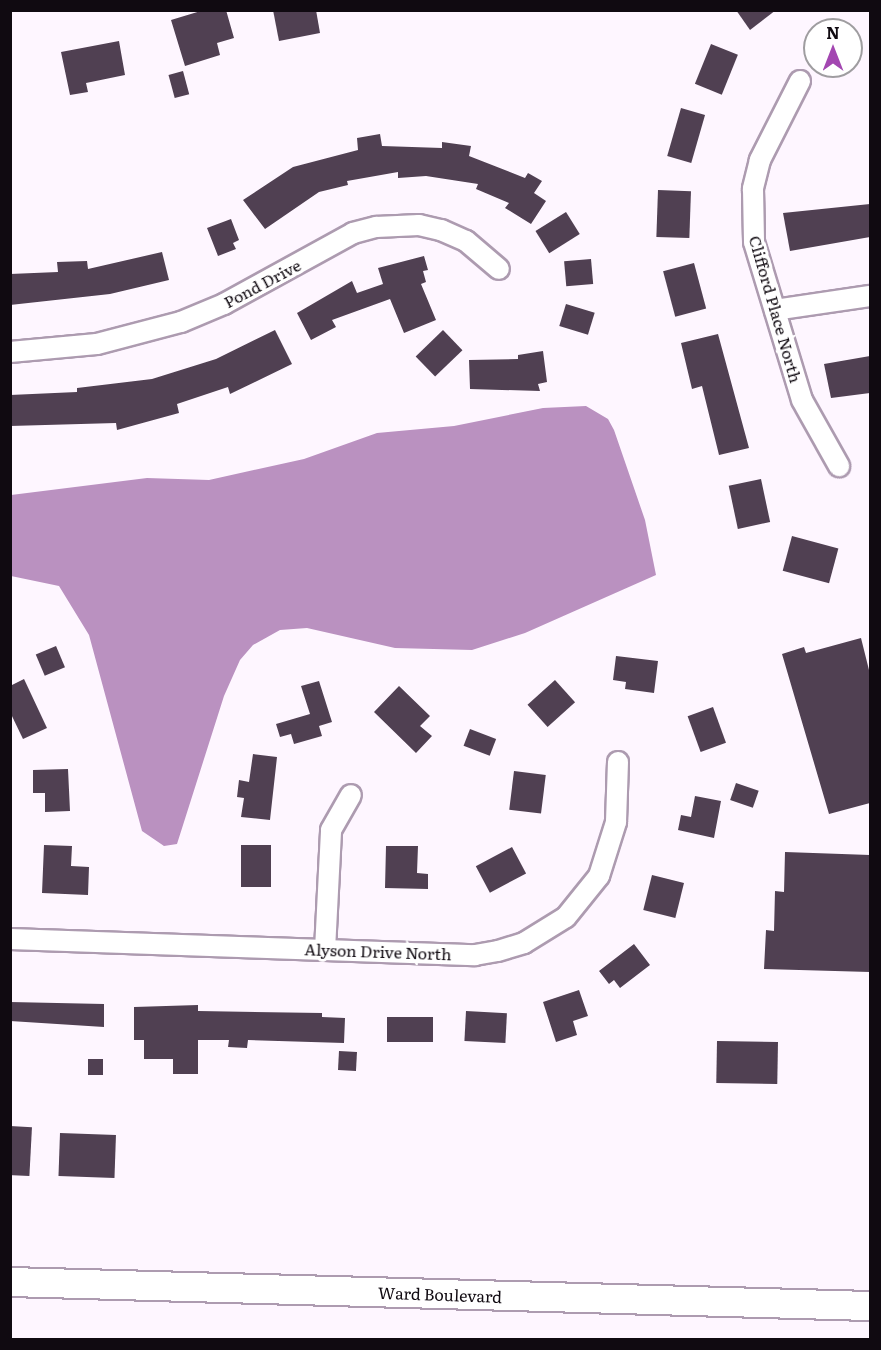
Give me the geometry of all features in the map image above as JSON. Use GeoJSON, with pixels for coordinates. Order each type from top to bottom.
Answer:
{"type":"FeatureCollection","features":[{"type":"Feature","properties":{"kind":"main road","name":"Ward Boulevard"},"geometry":{"type":"LineString","coordinates":[[10,1282],[870,1306]]}},
{"type":"Feature","properties":{"kind":"street","name":"Clifford Place North"},"geometry":{"type":"LineString","coordinates":[[800,81],[766,147],[753,189],[754,242],[802,400],[839,466]]}},
{"type":"Feature","properties":{"kind":"street","name":"Pond Drive"},"geometry":{"type":"LineString","coordinates":[[10,352],[97,344],[181,322],[224,304],[353,233],[376,227],[419,225],[441,230],[474,247],[499,269]]}},
{"type":"Feature","properties":{"kind":"street"},"geometry":{"type":"LineString","coordinates":[[775,310],[870,296]]}},
{"type":"Feature","properties":{"kind":"street","name":"Alyson Drive North"},"geometry":{"type":"LineString","coordinates":[[10,939],[475,955],[524,944],[547,931],[582,900],[611,848],[618,762]]}},
{"type":"Feature","properties":{"kind":"street"},"geometry":{"type":"LineString","coordinates":[[325,950],[331,830],[351,795]]}},
{"type":"Feature","properties":{"kind":"shaded area"},"geometry":{"type":"Polygon","coordinates":[[[586,406],[608,419],[614,430],[645,520],[656,575],[525,633],[472,650],[395,648],[307,628],[280,630],[253,645],[240,660],[224,696],[177,844],[164,846],[142,831],[89,635],[59,586],[11,576],[11,495],[147,478],[209,480],[304,459],[377,433],[454,426],[543,408],[586,406]]]}},
{"type":"Feature","properties":{"kind":"building"},"geometry":{"type":"Polygon","coordinates":[[[204,10],[226,10],[234,38],[217,43],[220,55],[185,66],[171,20],[204,10]]]}},
{"type":"Feature","properties":{"kind":"building"},"geometry":{"type":"Polygon","coordinates":[[[273,10],[316,10],[320,33],[279,41],[273,10]]]}},
{"type":"Feature","properties":{"kind":"building"},"geometry":{"type":"Polygon","coordinates":[[[736,10],[776,10],[750,30],[736,10]]]}},
{"type":"Feature","properties":{"kind":"building"},"geometry":{"type":"Polygon","coordinates":[[[119,41],[125,75],[86,83],[88,92],[70,95],[61,52],[119,41]]]}},
{"type":"Feature","properties":{"kind":"building"},"geometry":{"type":"Polygon","coordinates":[[[711,44],[738,55],[722,95],[695,84],[711,44]]]}},
{"type":"Feature","properties":{"kind":"building"},"geometry":{"type":"Polygon","coordinates":[[[183,71],[189,94],[175,98],[169,75],[183,71]]]}},
{"type":"Feature","properties":{"kind":"building"},"geometry":{"type":"Polygon","coordinates":[[[681,108],[705,115],[691,163],[667,156],[681,108]]]}},
{"type":"Feature","properties":{"kind":"building"},"geometry":{"type":"Polygon","coordinates":[[[380,134],[382,146],[442,148],[442,142],[471,146],[469,156],[525,178],[528,173],[542,181],[534,193],[546,201],[531,224],[505,208],[509,203],[476,189],[478,184],[426,176],[398,178],[398,172],[347,181],[348,185],[319,192],[265,229],[243,200],[293,167],[358,150],[357,138],[380,134]]]}},
{"type":"Feature","properties":{"kind":"building"},"geometry":{"type":"Polygon","coordinates":[[[658,190],[691,191],[689,238],[656,237],[658,190]]]}},
{"type":"Feature","properties":{"kind":"building"},"geometry":{"type":"Polygon","coordinates":[[[870,204],[870,237],[790,251],[783,213],[870,204]]]}},
{"type":"Feature","properties":{"kind":"building"},"geometry":{"type":"Polygon","coordinates":[[[566,212],[580,234],[549,253],[535,231],[566,212]]]}},
{"type":"Feature","properties":{"kind":"building"},"geometry":{"type":"Polygon","coordinates":[[[231,219],[239,240],[233,243],[236,249],[218,256],[207,228],[231,219]]]}},
{"type":"Feature","properties":{"kind":"building"},"geometry":{"type":"Polygon","coordinates":[[[162,252],[169,280],[110,294],[10,305],[10,274],[58,272],[57,262],[87,261],[88,269],[162,252]]]}},
{"type":"Feature","properties":{"kind":"building"},"geometry":{"type":"Polygon","coordinates":[[[424,256],[428,270],[423,271],[426,282],[421,284],[436,320],[404,333],[390,299],[332,320],[336,327],[311,340],[297,313],[352,281],[357,293],[383,284],[378,268],[424,256]]]}},
{"type":"Feature","properties":{"kind":"building"},"geometry":{"type":"Polygon","coordinates":[[[591,259],[593,284],[566,286],[564,261],[591,259]]]}},
{"type":"Feature","properties":{"kind":"building"},"geometry":{"type":"Polygon","coordinates":[[[694,263],[706,308],[675,317],[663,271],[694,263]]]}},
{"type":"Feature","properties":{"kind":"building"},"geometry":{"type":"Polygon","coordinates":[[[566,304],[595,313],[588,335],[559,326],[566,304]]]}},
{"type":"Feature","properties":{"kind":"building"},"geometry":{"type":"Polygon","coordinates":[[[275,330],[292,364],[230,394],[228,387],[177,404],[179,413],[117,430],[116,423],[10,426],[10,395],[77,392],[77,388],[152,379],[216,359],[275,330]]]}},
{"type":"Feature","properties":{"kind":"building"},"geometry":{"type":"Polygon","coordinates":[[[443,330],[462,350],[435,377],[416,356],[443,330]]]}},
{"type":"Feature","properties":{"kind":"building"},"geometry":{"type":"Polygon","coordinates":[[[718,334],[749,448],[719,455],[702,386],[692,389],[681,343],[718,334]]]}},
{"type":"Feature","properties":{"kind":"building"},"geometry":{"type":"Polygon","coordinates":[[[543,351],[547,382],[538,384],[540,391],[470,389],[469,360],[518,359],[518,355],[543,351]]]}},
{"type":"Feature","properties":{"kind":"building"},"geometry":{"type":"Polygon","coordinates":[[[870,356],[870,393],[831,398],[824,364],[870,356]]]}},
{"type":"Feature","properties":{"kind":"building"},"geometry":{"type":"Polygon","coordinates":[[[761,479],[770,522],[738,529],[729,486],[761,479]]]}},
{"type":"Feature","properties":{"kind":"building"},"geometry":{"type":"Polygon","coordinates":[[[792,536],[838,548],[829,583],[783,571],[792,536]]]}},
{"type":"Feature","properties":{"kind":"building"},"geometry":{"type":"Polygon","coordinates":[[[861,638],[870,674],[870,803],[829,814],[782,654],[804,647],[806,653],[861,638]]]}},
{"type":"Feature","properties":{"kind":"building"},"geometry":{"type":"Polygon","coordinates":[[[56,646],[65,667],[45,676],[36,655],[56,646]]]}},
{"type":"Feature","properties":{"kind":"building"},"geometry":{"type":"Polygon","coordinates":[[[616,656],[658,661],[654,693],[625,689],[626,682],[613,680],[616,656]]]}},
{"type":"Feature","properties":{"kind":"building"},"geometry":{"type":"Polygon","coordinates":[[[24,679],[47,728],[23,739],[10,712],[10,686],[24,679]]]}},
{"type":"Feature","properties":{"kind":"building"},"geometry":{"type":"Polygon","coordinates":[[[555,680],[575,702],[548,727],[528,705],[555,680]]]}},
{"type":"Feature","properties":{"kind":"building"},"geometry":{"type":"Polygon","coordinates":[[[319,681],[332,722],[319,726],[322,736],[294,744],[291,734],[280,737],[276,724],[310,714],[301,686],[319,681]]]}},
{"type":"Feature","properties":{"kind":"building"},"geometry":{"type":"Polygon","coordinates":[[[399,686],[430,716],[420,726],[432,736],[416,753],[374,712],[399,686]]]}},
{"type":"Feature","properties":{"kind":"building"},"geometry":{"type":"Polygon","coordinates":[[[713,707],[726,743],[701,752],[688,716],[713,707]]]}},
{"type":"Feature","properties":{"kind":"building"},"geometry":{"type":"Polygon","coordinates":[[[470,729],[496,739],[490,756],[464,746],[470,729]]]}},
{"type":"Feature","properties":{"kind":"building"},"geometry":{"type":"Polygon","coordinates":[[[253,754],[277,757],[270,820],[241,817],[244,798],[237,797],[239,780],[249,782],[253,754]]]}},
{"type":"Feature","properties":{"kind":"building"},"geometry":{"type":"Polygon","coordinates":[[[68,769],[70,811],[45,812],[45,793],[33,793],[33,770],[68,769]]]}},
{"type":"Feature","properties":{"kind":"building"},"geometry":{"type":"Polygon","coordinates":[[[514,771],[546,775],[541,814],[509,810],[514,771]]]}},
{"type":"Feature","properties":{"kind":"building"},"geometry":{"type":"Polygon","coordinates":[[[736,783],[759,791],[753,808],[730,800],[736,783]]]}},
{"type":"Feature","properties":{"kind":"building"},"geometry":{"type":"Polygon","coordinates":[[[695,796],[721,801],[714,838],[678,830],[681,815],[691,817],[695,796]]]}},
{"type":"Feature","properties":{"kind":"building"},"geometry":{"type":"Polygon","coordinates":[[[44,845],[72,846],[71,866],[89,867],[88,895],[42,893],[44,845]]]}},
{"type":"Feature","properties":{"kind":"building"},"geometry":{"type":"Polygon","coordinates":[[[241,845],[271,845],[271,887],[241,887],[241,845]]]}},
{"type":"Feature","properties":{"kind":"building"},"geometry":{"type":"Polygon","coordinates":[[[386,846],[418,846],[417,873],[428,874],[428,889],[385,888],[386,846]]]}},
{"type":"Feature","properties":{"kind":"building"},"geometry":{"type":"Polygon","coordinates":[[[512,847],[526,873],[490,893],[476,866],[512,847]]]}},
{"type":"Feature","properties":{"kind":"building"},"geometry":{"type":"Polygon","coordinates":[[[785,852],[870,855],[870,972],[764,969],[766,930],[774,931],[775,891],[784,892],[785,852]]]}},
{"type":"Feature","properties":{"kind":"building"},"geometry":{"type":"Polygon","coordinates":[[[652,875],[684,883],[675,918],[643,910],[652,875]]]}},
{"type":"Feature","properties":{"kind":"building"},"geometry":{"type":"Polygon","coordinates":[[[634,944],[650,965],[620,988],[614,980],[609,984],[599,971],[634,944]]]}},
{"type":"Feature","properties":{"kind":"building"},"geometry":{"type":"Polygon","coordinates":[[[579,990],[588,1016],[573,1021],[577,1035],[556,1042],[543,1002],[579,990]]]}},
{"type":"Feature","properties":{"kind":"building"},"geometry":{"type":"Polygon","coordinates":[[[10,1002],[104,1004],[104,1027],[10,1021],[10,1002]]]}},
{"type":"Feature","properties":{"kind":"building"},"geometry":{"type":"Polygon","coordinates":[[[198,1005],[198,1011],[322,1013],[322,1017],[345,1018],[344,1043],[248,1040],[247,1048],[228,1047],[229,1040],[198,1040],[198,1074],[173,1074],[173,1059],[144,1059],[144,1040],[134,1040],[134,1007],[198,1005]]]}},
{"type":"Feature","properties":{"kind":"building"},"geometry":{"type":"Polygon","coordinates":[[[466,1011],[507,1013],[505,1043],[464,1041],[466,1011]]]}},
{"type":"Feature","properties":{"kind":"building"},"geometry":{"type":"Polygon","coordinates":[[[387,1017],[433,1017],[433,1042],[387,1042],[387,1017]]]}},
{"type":"Feature","properties":{"kind":"building"},"geometry":{"type":"Polygon","coordinates":[[[717,1041],[778,1042],[777,1084],[716,1083],[717,1041]]]}},
{"type":"Feature","properties":{"kind":"building"},"geometry":{"type":"Polygon","coordinates":[[[339,1051],[357,1052],[356,1071],[338,1070],[339,1051]]]}},
{"type":"Feature","properties":{"kind":"building"},"geometry":{"type":"Polygon","coordinates":[[[88,1059],[103,1059],[103,1075],[88,1075],[88,1059]]]}},
{"type":"Feature","properties":{"kind":"building"},"geometry":{"type":"Polygon","coordinates":[[[10,1126],[32,1127],[29,1176],[10,1175],[10,1126]]]}},
{"type":"Feature","properties":{"kind":"building"},"geometry":{"type":"Polygon","coordinates":[[[60,1133],[116,1135],[114,1178],[58,1176],[60,1133]]]}}]}
